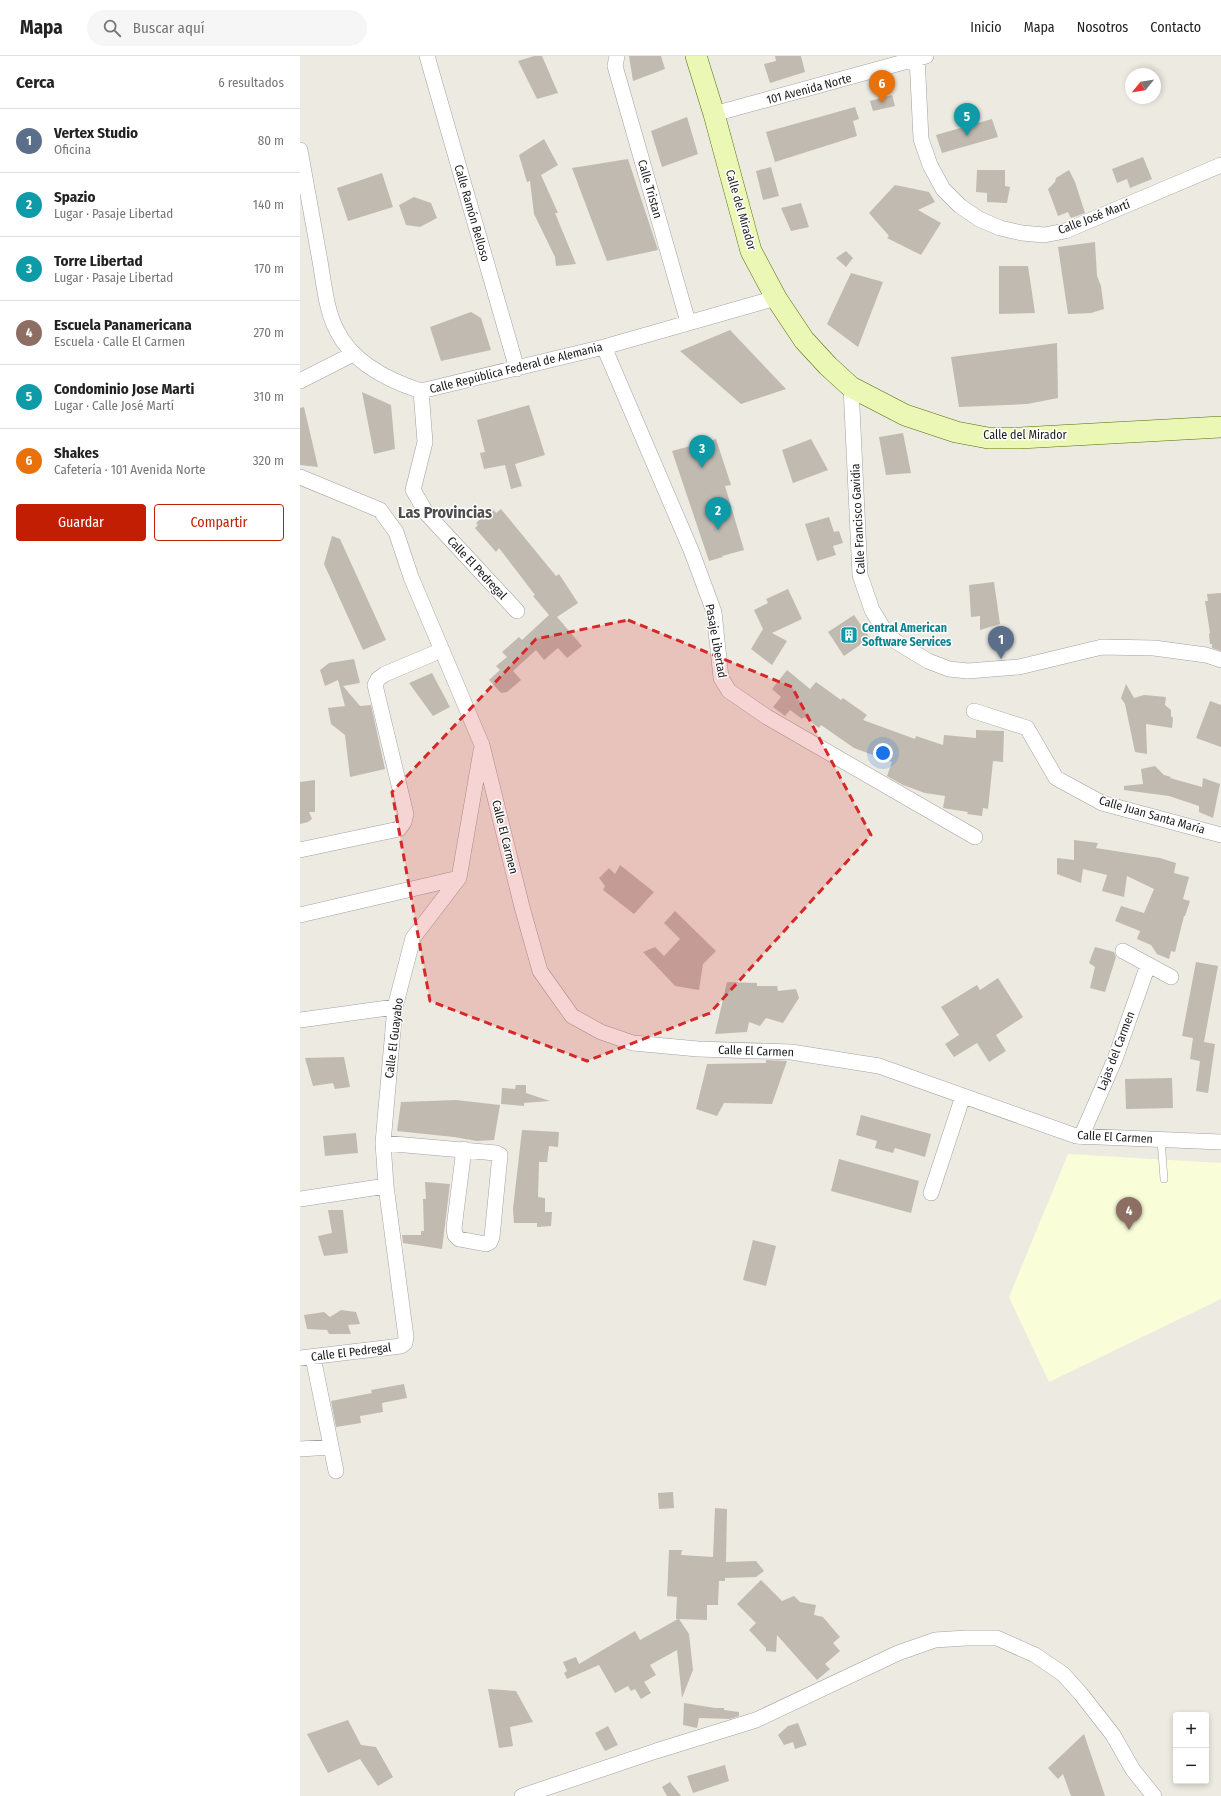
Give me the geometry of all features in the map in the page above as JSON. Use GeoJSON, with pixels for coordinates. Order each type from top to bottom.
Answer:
{"type":"FeatureCollection","features":[{"type":"Feature","properties":{"kind":"street","name":"Calle Ramón Belloso"},"geometry":{"type":"LineString","coordinates":[[427,56],[517,369]]}},
{"type":"Feature","properties":{"kind":"street","name":"Calle Tristan"},"geometry":{"type":"LineString","coordinates":[[617,56],[615,66],[688,322]]}},
{"type":"Feature","properties":{"kind":"street","name":"Calle del Mirador"},"geometry":{"type":"LineString","coordinates":[[696,56],[714,114],[751,251],[776,298],[804,340],[828,366],[851,387],[905,415],[956,432],[988,438],[1020,438],[1221,427]]}},
{"type":"Feature","properties":{"kind":"street","name":"101 Avenida Norte"},"geometry":{"type":"LineString","coordinates":[[714,114],[920,57]]}},
{"type":"Feature","properties":{"kind":"street","name":"Calle José Martí"},"geometry":{"type":"LineString","coordinates":[[920,57],[921,139],[930,165],[943,189],[960,206],[979,219],[1000,228],[1022,233],[1044,234],[1065,231],[1221,165]]}},
{"type":"Feature","properties":{"kind":"street","name":"Calle República Federal de Alemania"},"geometry":{"type":"LineString","coordinates":[[300,150],[327,302],[337,332],[353,354],[366,365],[403,385],[421,391],[604,348],[688,322],[776,298]]}},
{"type":"Feature","properties":{"kind":"street","name":"Pasaje Libertad"},"geometry":{"type":"LineString","coordinates":[[604,348],[691,550],[714,612],[721,678],[729,691],[767,717],[975,837]]}},
{"type":"Feature","properties":{"kind":"street"},"geometry":{"type":"LineString","coordinates":[[300,381],[353,354]]}},
{"type":"Feature","properties":{"kind":"street","name":"Calle Francisco Gavidia"},"geometry":{"type":"LineString","coordinates":[[851,387],[860,575],[872,610],[883,628],[895,641],[928,661],[949,669],[968,671],[1019,667],[1102,647],[1154,648],[1206,655],[1221,660]]}},
{"type":"Feature","properties":{"kind":"street","name":"Calle El Pedregal"},"geometry":{"type":"LineString","coordinates":[[421,391],[425,442],[413,490],[427,514],[517,611]]}},
{"type":"Feature","properties":{"kind":"street"},"geometry":{"type":"LineString","coordinates":[[300,477],[380,510],[396,532],[411,577],[482,745]]}},
{"type":"Feature","properties":{"kind":"street"},"geometry":{"type":"LineString","coordinates":[[300,850],[399,829],[404,822],[406,814],[375,685],[378,679],[384,674],[442,650]]}},
{"type":"Feature","properties":{"kind":"street","name":"Calle Juan Santa María"},"geometry":{"type":"LineString","coordinates":[[974,711],[1027,728],[1056,778],[1102,803],[1221,835]]}},
{"type":"Feature","properties":{"kind":"street","name":"Calle El Guayabo"},"geometry":{"type":"LineString","coordinates":[[401,1346],[405,1343],[406,1337],[386,1186],[383,1142],[395,1007],[413,938],[458,878],[482,745]]}},
{"type":"Feature","properties":{"kind":"street","name":"Calle El Carmen"},"geometry":{"type":"LineString","coordinates":[[482,745],[522,907],[540,971],[572,1016],[601,1032],[633,1043],[698,1048],[791,1052],[879,1066],[1081,1137],[1221,1142]]}},
{"type":"Feature","properties":{"kind":"street"},"geometry":{"type":"LineString","coordinates":[[300,914],[458,878]]}},
{"type":"Feature","properties":{"kind":"street"},"geometry":{"type":"LineString","coordinates":[[1123,951],[1171,977]]}},
{"type":"Feature","properties":{"kind":"street","name":"Lajas del Carmen"},"geometry":{"type":"LineString","coordinates":[[1081,1137],[1115,1059],[1148,965]]}},
{"type":"Feature","properties":{"kind":"street"},"geometry":{"type":"LineString","coordinates":[[300,1020],[395,1007]]}},
{"type":"Feature","properties":{"kind":"street"},"geometry":{"type":"LineString","coordinates":[[931,1194],[963,1096]]}},
{"type":"Feature","properties":{"kind":"street"},"geometry":{"type":"LineString","coordinates":[[383,1142],[464,1149],[496,1152],[500,1155],[492,1237],[490,1242],[486,1244],[459,1239],[455,1235],[455,1222],[464,1149]]}},
{"type":"Feature","properties":{"kind":"street"},"geometry":{"type":"LineString","coordinates":[[300,1199],[386,1186]]}},
{"type":"Feature","properties":{"kind":"street","name":"Calle El Pedregal"},"geometry":{"type":"LineString","coordinates":[[307,1357],[401,1346]]}},
{"type":"Feature","properties":{"kind":"street"},"geometry":{"type":"LineString","coordinates":[[307,1357],[332,1447],[336,1471]]}},
{"type":"Feature","properties":{"kind":"street"},"geometry":{"type":"LineString","coordinates":[[300,1449],[332,1447]]}},
{"type":"Feature","properties":{"kind":"street"},"geometry":{"type":"LineString","coordinates":[[522,1796],[756,1720],[898,1653],[935,1640],[966,1638],[997,1638],[1035,1655],[1063,1674],[1113,1734],[1133,1770],[1154,1796]]}},
{"type":"Feature","properties":{"kind":"lane"},"geometry":{"type":"LineString","coordinates":[[1161,1140],[1164,1179]]}},
{"type":"Feature","properties":{"kind":"highlighted area"},"geometry":{"type":"Polygon","coordinates":[[[628,620],[792,687],[871,835],[710,1013],[587,1061],[430,1001],[392,792],[536,639],[628,620]]]}},
{"type":"Feature","properties":{"kind":"shaded area"},"geometry":{"type":"Polygon","coordinates":[[[1068,1154],[1221,1163],[1221,1299],[1049,1382],[1009,1297],[1068,1154]]]}},
{"type":"Feature","properties":{"kind":"building"},"geometry":{"type":"Polygon","coordinates":[[[534,56],[542,56],[558,93],[537,99],[518,61],[534,56]]]}},
{"type":"Feature","properties":{"kind":"building"},"geometry":{"type":"Polygon","coordinates":[[[629,56],[661,56],[665,69],[633,81],[629,56]]]}},
{"type":"Feature","properties":{"kind":"building"},"geometry":{"type":"Polygon","coordinates":[[[775,56],[801,56],[805,72],[770,83],[764,64],[776,61],[775,56]]]}},
{"type":"Feature","properties":{"kind":"building"},"geometry":{"type":"Polygon","coordinates":[[[892,95],[895,106],[873,111],[870,101],[892,95]]]}},
{"type":"Feature","properties":{"kind":"building"},"geometry":{"type":"Polygon","coordinates":[[[855,107],[859,119],[853,121],[857,136],[775,162],[766,132],[855,107]]]}},
{"type":"Feature","properties":{"kind":"building"},"geometry":{"type":"Polygon","coordinates":[[[687,117],[698,154],[662,167],[651,131],[687,117]]]}},
{"type":"Feature","properties":{"kind":"building"},"geometry":{"type":"Polygon","coordinates":[[[992,119],[998,137],[942,153],[936,135],[992,119]]]}},
{"type":"Feature","properties":{"kind":"building"},"geometry":{"type":"Polygon","coordinates":[[[544,139],[558,165],[541,175],[558,213],[555,213],[576,264],[556,266],[555,257],[534,214],[530,181],[527,182],[519,155],[544,139]]]}},
{"type":"Feature","properties":{"kind":"building"},"geometry":{"type":"Polygon","coordinates":[[[1143,157],[1152,179],[1130,188],[1127,179],[1117,183],[1112,169],[1143,157]]]}},
{"type":"Feature","properties":{"kind":"building"},"geometry":{"type":"Polygon","coordinates":[[[628,159],[658,250],[607,261],[572,168],[628,159]]]}},
{"type":"Feature","properties":{"kind":"building"},"geometry":{"type":"Polygon","coordinates":[[[771,167],[779,196],[763,200],[756,171],[771,167]]]}},
{"type":"Feature","properties":{"kind":"building"},"geometry":{"type":"Polygon","coordinates":[[[977,170],[1005,170],[1005,186],[1010,187],[1007,203],[987,202],[987,193],[976,192],[977,170]]]}},
{"type":"Feature","properties":{"kind":"building"},"geometry":{"type":"Polygon","coordinates":[[[1069,170],[1075,182],[1085,213],[1071,218],[1068,212],[1058,216],[1048,189],[1055,182],[1056,178],[1069,170]]]}},
{"type":"Feature","properties":{"kind":"building"},"geometry":{"type":"Polygon","coordinates":[[[382,173],[393,207],[348,221],[337,188],[382,173]]]}},
{"type":"Feature","properties":{"kind":"building"},"geometry":{"type":"Polygon","coordinates":[[[895,185],[929,192],[935,202],[918,210],[941,223],[921,255],[887,238],[889,236],[869,213],[895,185]]]}},
{"type":"Feature","properties":{"kind":"building"},"geometry":{"type":"Polygon","coordinates":[[[414,197],[431,203],[437,218],[420,227],[406,225],[399,205],[414,197]]]}},
{"type":"Feature","properties":{"kind":"building"},"geometry":{"type":"Polygon","coordinates":[[[801,203],[809,227],[791,231],[781,208],[801,203]]]}},
{"type":"Feature","properties":{"kind":"building"},"geometry":{"type":"Polygon","coordinates":[[[1095,242],[1097,276],[1101,286],[1104,309],[1091,313],[1068,314],[1058,247],[1095,242]]]}},
{"type":"Feature","properties":{"kind":"building"},"geometry":{"type":"Polygon","coordinates":[[[846,251],[853,258],[846,267],[836,258],[846,251]]]}},
{"type":"Feature","properties":{"kind":"building"},"geometry":{"type":"Polygon","coordinates":[[[999,266],[1028,266],[1035,313],[999,314],[999,266]]]}},
{"type":"Feature","properties":{"kind":"building"},"geometry":{"type":"Polygon","coordinates":[[[851,273],[883,282],[858,347],[827,324],[851,273]]]}},
{"type":"Feature","properties":{"kind":"building"},"geometry":{"type":"Polygon","coordinates":[[[471,312],[481,318],[491,350],[441,361],[430,327],[471,312]]]}},
{"type":"Feature","properties":{"kind":"building"},"geometry":{"type":"Polygon","coordinates":[[[730,330],[786,389],[741,404],[680,351],[730,330]]]}},
{"type":"Feature","properties":{"kind":"building"},"geometry":{"type":"Polygon","coordinates":[[[1057,343],[1058,398],[1027,404],[959,407],[951,357],[1057,343]]]}},
{"type":"Feature","properties":{"kind":"building"},"geometry":{"type":"Polygon","coordinates":[[[362,392],[391,405],[395,449],[374,454],[362,392]]]}},
{"type":"Feature","properties":{"kind":"building"},"geometry":{"type":"Polygon","coordinates":[[[529,405],[545,455],[515,464],[522,486],[511,489],[505,465],[484,469],[480,453],[485,452],[477,420],[529,405]]]}},
{"type":"Feature","properties":{"kind":"building"},"geometry":{"type":"Polygon","coordinates":[[[304,407],[318,467],[300,465],[300,408],[304,407]]]}},
{"type":"Feature","properties":{"kind":"building"},"geometry":{"type":"Polygon","coordinates":[[[903,433],[911,473],[886,475],[879,437],[903,433]]]}},
{"type":"Feature","properties":{"kind":"building"},"geometry":{"type":"Polygon","coordinates":[[[716,439],[731,485],[725,486],[744,550],[709,561],[672,451],[716,439]]]}},
{"type":"Feature","properties":{"kind":"building"},"geometry":{"type":"Polygon","coordinates":[[[811,439],[828,470],[793,483],[782,450],[811,439]]]}},
{"type":"Feature","properties":{"kind":"building"},"geometry":{"type":"Polygon","coordinates":[[[492,508],[496,513],[501,509],[556,576],[559,574],[578,603],[557,617],[582,646],[567,658],[558,648],[544,660],[536,650],[513,671],[521,680],[507,692],[501,693],[489,680],[500,670],[496,666],[507,657],[502,652],[519,637],[522,640],[549,615],[533,596],[535,595],[499,548],[496,552],[475,528],[478,525],[476,523],[492,508]]]}},
{"type":"Feature","properties":{"kind":"building"},"geometry":{"type":"Polygon","coordinates":[[[829,517],[834,532],[839,531],[843,543],[833,546],[836,555],[817,561],[805,524],[829,517]]]}},
{"type":"Feature","properties":{"kind":"building"},"geometry":{"type":"Polygon","coordinates":[[[332,536],[340,539],[386,640],[363,650],[324,564],[332,536]]]}},
{"type":"Feature","properties":{"kind":"building"},"geometry":{"type":"Polygon","coordinates":[[[994,582],[1000,624],[980,630],[980,616],[971,617],[969,585],[994,582]]]}},
{"type":"Feature","properties":{"kind":"building"},"geometry":{"type":"Polygon","coordinates":[[[788,589],[802,619],[772,633],[787,641],[772,665],[751,649],[763,629],[754,610],[768,603],[766,599],[788,589]]]}},
{"type":"Feature","properties":{"kind":"building"},"geometry":{"type":"Polygon","coordinates":[[[1221,593],[1221,651],[1212,648],[1212,644],[1210,644],[1210,633],[1205,601],[1208,601],[1207,594],[1221,593]]]}},
{"type":"Feature","properties":{"kind":"building","name":"Central American Software Services"},"geometry":{"type":"Polygon","coordinates":[[[854,615],[870,638],[844,656],[828,632],[854,615]]]}},
{"type":"Feature","properties":{"kind":"building"},"geometry":{"type":"Polygon","coordinates":[[[354,659],[360,683],[343,686],[360,706],[371,705],[385,769],[350,777],[345,735],[331,724],[328,708],[345,706],[338,680],[325,686],[320,670],[329,663],[354,659]]]}},
{"type":"Feature","properties":{"kind":"building"},"geometry":{"type":"Polygon","coordinates":[[[787,670],[810,689],[816,682],[841,700],[843,698],[867,715],[863,720],[915,739],[916,736],[943,745],[944,735],[976,738],[976,730],[1004,731],[1003,762],[993,761],[988,809],[983,808],[982,816],[943,808],[945,796],[925,793],[903,785],[887,776],[892,762],[854,748],[821,725],[819,728],[804,717],[802,719],[790,710],[785,716],[773,707],[781,697],[772,689],[787,670]]]}},
{"type":"Feature","properties":{"kind":"building"},"geometry":{"type":"Polygon","coordinates":[[[432,673],[450,707],[433,716],[409,683],[432,673]]]}},
{"type":"Feature","properties":{"kind":"building"},"geometry":{"type":"Polygon","coordinates":[[[1126,684],[1134,698],[1144,695],[1166,697],[1165,705],[1171,710],[1171,716],[1173,718],[1172,728],[1146,724],[1147,754],[1135,752],[1125,704],[1121,698],[1126,684]]]}},
{"type":"Feature","properties":{"kind":"building"},"geometry":{"type":"Polygon","coordinates":[[[1210,701],[1221,705],[1221,747],[1196,738],[1210,701]]]}},
{"type":"Feature","properties":{"kind":"building"},"geometry":{"type":"Polygon","coordinates":[[[1155,766],[1164,775],[1171,777],[1170,778],[1202,787],[1203,778],[1220,784],[1213,818],[1199,812],[1199,806],[1169,796],[1124,790],[1124,786],[1143,784],[1141,769],[1155,766]]]}},
{"type":"Feature","properties":{"kind":"building"},"geometry":{"type":"Polygon","coordinates":[[[315,780],[315,812],[309,812],[312,819],[308,822],[300,824],[300,782],[315,780]]]}},
{"type":"Feature","properties":{"kind":"building"},"geometry":{"type":"Polygon","coordinates":[[[1074,840],[1098,843],[1096,848],[1160,858],[1176,863],[1174,873],[1189,877],[1183,899],[1190,901],[1184,916],[1175,952],[1171,951],[1169,959],[1157,954],[1151,945],[1137,939],[1140,931],[1115,921],[1121,906],[1144,913],[1154,889],[1127,876],[1124,897],[1102,891],[1107,875],[1083,869],[1081,883],[1057,874],[1057,858],[1074,860],[1074,840]]]}},
{"type":"Feature","properties":{"kind":"building"},"geometry":{"type":"Polygon","coordinates":[[[620,865],[654,892],[634,914],[603,890],[605,886],[599,878],[609,868],[615,874],[620,865]]]}},
{"type":"Feature","properties":{"kind":"building"},"geometry":{"type":"Polygon","coordinates":[[[675,911],[716,951],[703,964],[699,990],[675,986],[643,952],[655,947],[664,956],[680,939],[664,923],[675,911]]]}},
{"type":"Feature","properties":{"kind":"building"},"geometry":{"type":"Polygon","coordinates":[[[1095,947],[1114,952],[1116,957],[1105,992],[1090,988],[1095,967],[1089,963],[1095,947]]]}},
{"type":"Feature","properties":{"kind":"building"},"geometry":{"type":"Polygon","coordinates":[[[1196,962],[1218,966],[1204,1042],[1215,1044],[1208,1093],[1196,1091],[1200,1061],[1190,1059],[1193,1038],[1182,1036],[1196,962]]]}},
{"type":"Feature","properties":{"kind":"building"},"geometry":{"type":"Polygon","coordinates":[[[998,978],[1023,1017],[996,1035],[1006,1051],[989,1062],[977,1043],[954,1057],[945,1044],[959,1035],[941,1007],[977,985],[980,990],[998,978]]]}},
{"type":"Feature","properties":{"kind":"building"},"geometry":{"type":"Polygon","coordinates":[[[727,982],[757,983],[757,986],[777,986],[778,991],[796,989],[799,998],[783,1023],[766,1018],[760,1026],[749,1022],[747,1032],[715,1034],[727,982]]]}},
{"type":"Feature","properties":{"kind":"building"},"geometry":{"type":"Polygon","coordinates":[[[344,1057],[350,1087],[335,1089],[333,1083],[313,1086],[305,1058],[344,1057]]]}},
{"type":"Feature","properties":{"kind":"building"},"geometry":{"type":"Polygon","coordinates":[[[766,1060],[787,1061],[772,1104],[724,1103],[717,1116],[696,1109],[707,1064],[766,1063],[766,1060]]]}},
{"type":"Feature","properties":{"kind":"building"},"geometry":{"type":"Polygon","coordinates":[[[1172,1078],[1173,1108],[1126,1109],[1125,1079],[1172,1078]]]}},
{"type":"Feature","properties":{"kind":"building"},"geometry":{"type":"Polygon","coordinates":[[[516,1085],[526,1085],[526,1093],[550,1101],[524,1103],[524,1106],[501,1104],[502,1088],[515,1089],[516,1085]]]}},
{"type":"Feature","properties":{"kind":"building"},"geometry":{"type":"Polygon","coordinates":[[[456,1100],[500,1105],[494,1140],[477,1141],[397,1131],[401,1102],[456,1100]]]}},
{"type":"Feature","properties":{"kind":"building"},"geometry":{"type":"Polygon","coordinates":[[[861,1115],[931,1134],[925,1157],[895,1148],[893,1153],[875,1148],[877,1141],[856,1135],[861,1115]]]}},
{"type":"Feature","properties":{"kind":"building"},"geometry":{"type":"Polygon","coordinates":[[[522,1130],[559,1132],[558,1147],[549,1146],[547,1162],[539,1162],[538,1197],[545,1198],[545,1212],[552,1212],[551,1226],[537,1227],[537,1223],[514,1223],[513,1209],[522,1130]]]}},
{"type":"Feature","properties":{"kind":"building"},"geometry":{"type":"Polygon","coordinates":[[[356,1133],[358,1153],[325,1156],[323,1136],[356,1133]]]}},
{"type":"Feature","properties":{"kind":"building"},"geometry":{"type":"Polygon","coordinates":[[[839,1159],[919,1181],[911,1213],[831,1191],[839,1159]]]}},
{"type":"Feature","properties":{"kind":"building"},"geometry":{"type":"Polygon","coordinates":[[[425,1182],[450,1184],[442,1249],[403,1243],[402,1235],[421,1235],[421,1231],[424,1231],[423,1199],[426,1199],[425,1182]]]}},
{"type":"Feature","properties":{"kind":"building"},"geometry":{"type":"Polygon","coordinates":[[[328,1210],[343,1210],[348,1253],[324,1256],[318,1236],[332,1233],[328,1210]]]}},
{"type":"Feature","properties":{"kind":"building"},"geometry":{"type":"Polygon","coordinates":[[[753,1240],[776,1246],[766,1286],[743,1280],[753,1240]]]}},
{"type":"Feature","properties":{"kind":"building"},"geometry":{"type":"Polygon","coordinates":[[[341,1310],[356,1312],[360,1324],[348,1325],[351,1334],[329,1334],[327,1330],[307,1329],[304,1315],[324,1312],[330,1317],[341,1310]]]}},
{"type":"Feature","properties":{"kind":"building"},"geometry":{"type":"Polygon","coordinates":[[[404,1384],[407,1398],[382,1403],[383,1412],[360,1416],[361,1423],[336,1427],[331,1401],[372,1393],[371,1390],[404,1384]]]}},
{"type":"Feature","properties":{"kind":"building"},"geometry":{"type":"Polygon","coordinates":[[[673,1492],[674,1508],[659,1509],[658,1493],[673,1492]]]}},
{"type":"Feature","properties":{"kind":"building"},"geometry":{"type":"Polygon","coordinates":[[[715,1508],[727,1509],[726,1562],[756,1561],[764,1571],[756,1577],[725,1578],[725,1581],[719,1581],[718,1605],[707,1605],[707,1620],[679,1619],[689,1634],[693,1670],[682,1698],[677,1650],[650,1665],[656,1675],[644,1682],[651,1693],[641,1699],[635,1689],[631,1691],[628,1686],[615,1693],[599,1665],[567,1679],[564,1673],[567,1671],[563,1662],[576,1657],[579,1664],[635,1631],[640,1640],[678,1619],[676,1619],[677,1597],[667,1596],[669,1550],[682,1550],[681,1555],[713,1557],[715,1508]]]}},
{"type":"Feature","properties":{"kind":"building"},"geometry":{"type":"Polygon","coordinates":[[[761,1580],[782,1601],[794,1596],[800,1602],[816,1605],[814,1615],[823,1617],[840,1637],[833,1643],[840,1651],[825,1664],[830,1669],[817,1680],[777,1635],[776,1652],[766,1651],[766,1648],[749,1630],[756,1623],[737,1604],[761,1580]]]}},
{"type":"Feature","properties":{"kind":"building"},"geometry":{"type":"Polygon","coordinates":[[[488,1689],[516,1691],[533,1722],[510,1727],[513,1746],[499,1748],[488,1689]]]}},
{"type":"Feature","properties":{"kind":"building"},"geometry":{"type":"Polygon","coordinates":[[[684,1703],[724,1708],[724,1710],[739,1712],[739,1716],[730,1719],[699,1718],[697,1728],[683,1725],[684,1703]]]}},
{"type":"Feature","properties":{"kind":"building"},"geometry":{"type":"Polygon","coordinates":[[[348,1720],[361,1745],[376,1747],[393,1777],[378,1786],[360,1759],[328,1773],[307,1734],[348,1720]]]}},
{"type":"Feature","properties":{"kind":"building"},"geometry":{"type":"Polygon","coordinates":[[[798,1723],[807,1745],[795,1749],[793,1742],[784,1745],[778,1735],[788,1726],[798,1723]]]}},
{"type":"Feature","properties":{"kind":"building"},"geometry":{"type":"Polygon","coordinates":[[[608,1726],[618,1745],[605,1751],[595,1733],[608,1726]]]}},
{"type":"Feature","properties":{"kind":"building"},"geometry":{"type":"Polygon","coordinates":[[[1084,1734],[1105,1796],[1071,1796],[1063,1774],[1058,1779],[1048,1768],[1084,1734]]]}},
{"type":"Feature","properties":{"kind":"building"},"geometry":{"type":"Polygon","coordinates":[[[725,1765],[729,1781],[693,1793],[687,1776],[725,1765]]]}},
{"type":"Feature","properties":{"kind":"building"},"geometry":{"type":"Polygon","coordinates":[[[670,1782],[681,1796],[667,1796],[662,1787],[670,1782]]]}},
{"type":"Feature","properties":{"kind":"place","name":"Shakes"},"geometry":{"type":"Point","coordinates":[882,103]}},
{"type":"Feature","properties":{"kind":"place","name":"Condominio Jose Marti"},"geometry":{"type":"Point","coordinates":[967,136]}},
{"type":"Feature","properties":{"kind":"place","name":"Torre Libertad"},"geometry":{"type":"Point","coordinates":[702,468]}},
{"type":"Feature","properties":{"kind":"place","name":"Spazio"},"geometry":{"type":"Point","coordinates":[718,530]}},
{"type":"Feature","properties":{"kind":"place","name":"Central American Software Services"},"geometry":{"type":"Point","coordinates":[849,635]}},
{"type":"Feature","properties":{"kind":"place","name":"Vertex Studio"},"geometry":{"type":"Point","coordinates":[1001,659]}},
{"type":"Feature","properties":{"kind":"place","name":"Escuela Panamericana"},"geometry":{"type":"Point","coordinates":[1129,1230]}},
{"type":"Feature","properties":{"kind":"district","name":"Las Provincias"},"geometry":{"type":"Point","coordinates":[445,512]}}]}
